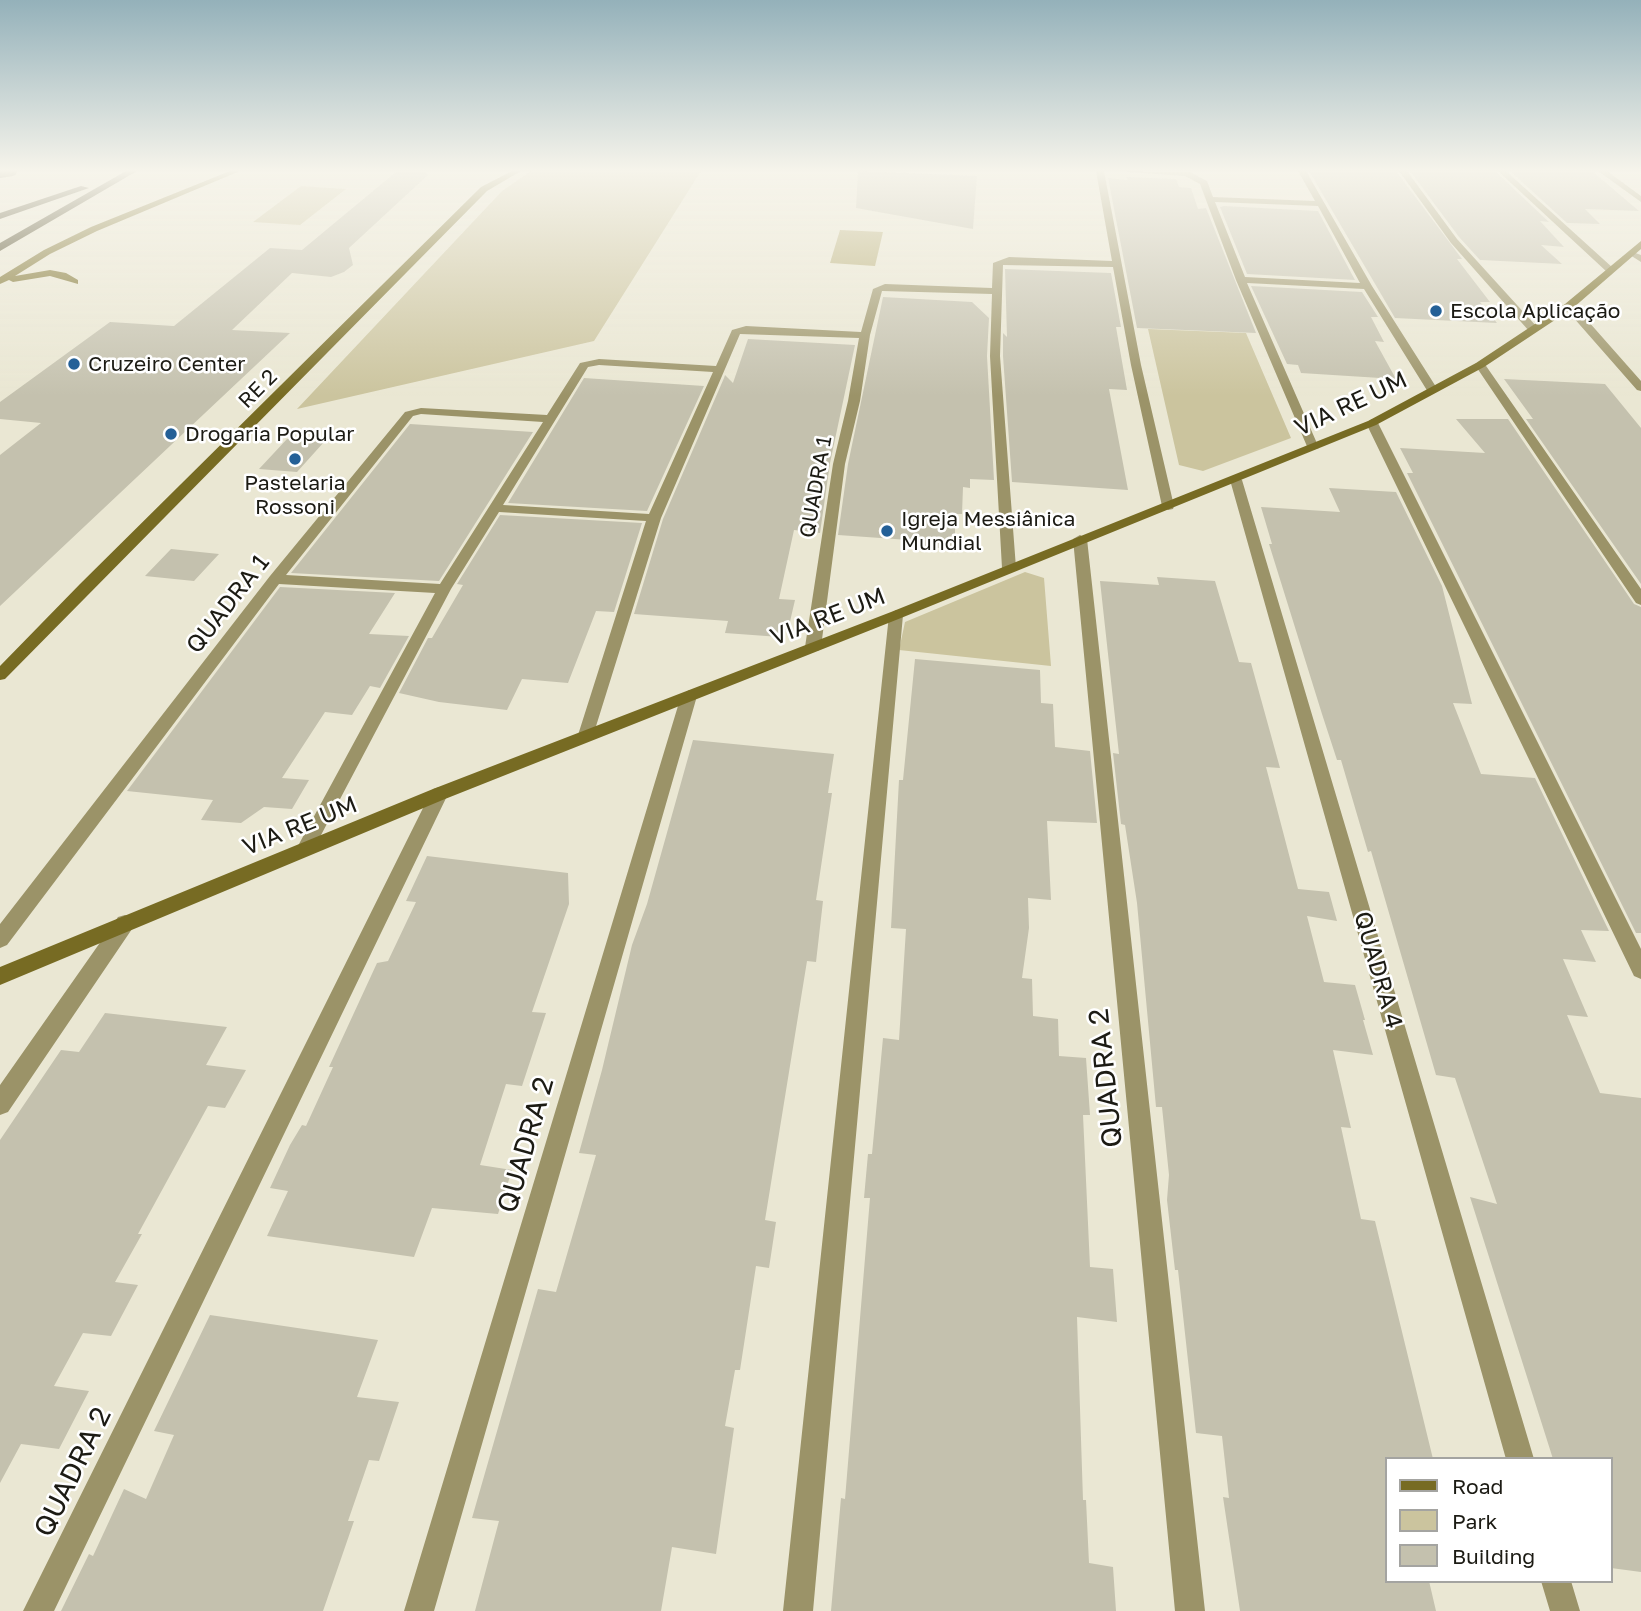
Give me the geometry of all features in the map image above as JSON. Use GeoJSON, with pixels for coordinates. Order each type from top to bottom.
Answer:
{"type":"FeatureCollection","features":[{"type":"Feature","properties":{"kind":"street"},"geometry":{"type":"LineString","coordinates":[[0,282],[59,246]]}},
{"type":"Feature","properties":{"kind":"street","name":"RE 2"},"geometry":{"type":"LineString","coordinates":[[0,675],[427,246]]}},
{"type":"Feature","properties":{"kind":"street"},"geometry":{"type":"LineString","coordinates":[[1115,246],[1136,365],[1168,506]]}},
{"type":"Feature","properties":{"kind":"street"},"geometry":{"type":"LineString","coordinates":[[1228,246],[1313,448]]}},
{"type":"Feature","properties":{"kind":"street"},"geometry":{"type":"LineString","coordinates":[[1344,246],[1432,390]]}},
{"type":"Feature","properties":{"kind":"street"},"geometry":{"type":"LineString","coordinates":[[1459,246],[1533,329]]}},
{"type":"Feature","properties":{"kind":"street"},"geometry":{"type":"LineString","coordinates":[[1584,246],[1610,270]]}},
{"type":"Feature","properties":{"kind":"street","name":"VIA RE UM"},"geometry":{"type":"LineString","coordinates":[[0,976],[439,794],[896,615],[1080,539],[1236,480],[1372,423],[1480,365],[1569,306],[1610,270],[1637,256]]}},
{"type":"Feature","properties":{"kind":"street"},"geometry":{"type":"LineString","coordinates":[[1009,568],[995,356],[999,263],[1003,260],[1118,264]]}},
{"type":"Feature","properties":{"kind":"street"},"geometry":{"type":"LineString","coordinates":[[0,282],[50,273],[64,275],[75,282]]}},
{"type":"Feature","properties":{"kind":"street"},"geometry":{"type":"LineString","coordinates":[[1241,280],[1367,286]]}},
{"type":"Feature","properties":{"kind":"street","name":"QUADRA 1"},"geometry":{"type":"LineString","coordinates":[[813,647],[839,464],[854,401],[865,335],[878,289],[999,291]]}},
{"type":"Feature","properties":{"kind":"street"},"geometry":{"type":"LineString","coordinates":[[1569,306],[1641,388]]}},
{"type":"Feature","properties":{"kind":"street"},"geometry":{"type":"LineString","coordinates":[[586,735],[654,518],[736,332],[742,329],[865,335]]}},
{"type":"Feature","properties":{"kind":"street"},"geometry":{"type":"LineString","coordinates":[[305,849],[444,589],[584,365],[589,363],[718,369]]}},
{"type":"Feature","properties":{"kind":"street"},"geometry":{"type":"LineString","coordinates":[[1480,365],[1641,600]]}},
{"type":"Feature","properties":{"kind":"street","name":"QUADRA 1"},"geometry":{"type":"LineString","coordinates":[[0,939],[275,579],[409,414],[421,411],[551,419]]}},
{"type":"Feature","properties":{"kind":"street"},"geometry":{"type":"LineString","coordinates":[[1372,423],[1641,970]]}},
{"type":"Feature","properties":{"kind":"street","name":"QUADRA 4"},"geometry":{"type":"LineString","coordinates":[[1236,480],[1519,1457]]}},
{"type":"Feature","properties":{"kind":"street"},"geometry":{"type":"LineString","coordinates":[[495,508],[654,518]]}},
{"type":"Feature","properties":{"kind":"street","name":"QUADRA 2"},"geometry":{"type":"LineString","coordinates":[[1080,539],[1190,1611]]}},
{"type":"Feature","properties":{"kind":"street"},"geometry":{"type":"LineString","coordinates":[[275,579],[444,589]]}},
{"type":"Feature","properties":{"kind":"street"},"geometry":{"type":"LineString","coordinates":[[798,1611],[896,615]]}},
{"type":"Feature","properties":{"kind":"street","name":"QUADRA 2"},"geometry":{"type":"LineString","coordinates":[[419,1611],[690,696]]}},
{"type":"Feature","properties":{"kind":"street","name":"QUADRA 2"},"geometry":{"type":"LineString","coordinates":[[38,1611],[439,794]]}},
{"type":"Feature","properties":{"kind":"street"},"geometry":{"type":"LineString","coordinates":[[0,1104],[125,923]]}},
{"type":"Feature","properties":{"kind":"street"},"geometry":{"type":"LineString","coordinates":[[1557,1583],[1564,1611]]}},
{"type":"Feature","properties":{"kind":"green space"},"geometry":{"type":"Polygon","coordinates":[[[450,246],[654,246],[594,341],[297,409],[450,246]]]}},
{"type":"Feature","properties":{"kind":"green space"},"geometry":{"type":"Polygon","coordinates":[[[1148,329],[1246,333],[1291,438],[1203,471],[1179,465],[1148,329]]]}},
{"type":"Feature","properties":{"kind":"green space"},"geometry":{"type":"Polygon","coordinates":[[[1025,572],[1044,578],[1051,666],[899,650],[905,622],[1025,572]]]}},
{"type":"Feature","properties":{"kind":"shaded area"},"geometry":{"type":"Polygon","coordinates":[[[835,246],[880,246],[875,266],[830,263],[835,246]]]}},
{"type":"Feature","properties":{"kind":"building"},"geometry":{"type":"Polygon","coordinates":[[[307,246],[351,246],[349,248],[353,265],[331,277],[292,273],[232,330],[290,333],[0,606],[0,455],[41,423],[0,419],[0,402],[110,322],[174,326],[270,248],[302,250],[307,246]]]}},
{"type":"Feature","properties":{"kind":"building"},"geometry":{"type":"Polygon","coordinates":[[[1121,246],[1221,246],[1256,333],[1137,328],[1121,246]]]}},
{"type":"Feature","properties":{"kind":"building"},"geometry":{"type":"Polygon","coordinates":[[[1236,246],[1337,246],[1355,280],[1247,274],[1236,246]]]}},
{"type":"Feature","properties":{"kind":"building"},"geometry":{"type":"Polygon","coordinates":[[[1353,246],[1452,246],[1462,259],[1457,259],[1490,302],[1480,302],[1497,323],[1395,318],[1353,246]]]}},
{"type":"Feature","properties":{"kind":"building"},"geometry":{"type":"Polygon","coordinates":[[[1467,246],[1542,246],[1562,264],[1480,260],[1467,246]]]}},
{"type":"Feature","properties":{"kind":"building"},"geometry":{"type":"Polygon","coordinates":[[[1005,269],[1111,273],[1121,327],[1116,327],[1127,390],[1109,389],[1128,490],[1012,482],[1003,356],[1003,333],[1007,337],[1005,269]]]}},
{"type":"Feature","properties":{"kind":"building"},"geometry":{"type":"Polygon","coordinates":[[[1251,286],[1362,292],[1378,317],[1371,317],[1384,342],[1375,341],[1396,379],[1301,373],[1298,365],[1287,364],[1251,286]]]}},
{"type":"Feature","properties":{"kind":"building"},"geometry":{"type":"Polygon","coordinates":[[[883,297],[972,302],[989,318],[987,356],[994,480],[970,479],[970,488],[963,487],[962,514],[955,514],[955,549],[923,547],[923,541],[838,535],[848,464],[883,297]]]}},
{"type":"Feature","properties":{"kind":"building"},"geometry":{"type":"Polygon","coordinates":[[[748,339],[855,345],[830,463],[820,533],[794,530],[779,599],[795,600],[788,630],[782,630],[780,637],[725,633],[728,621],[634,614],[663,519],[725,375],[733,383],[748,339]]]}},
{"type":"Feature","properties":{"kind":"building"},"geometry":{"type":"Polygon","coordinates":[[[584,378],[704,386],[647,511],[508,503],[584,378]]]}},
{"type":"Feature","properties":{"kind":"building"},"geometry":{"type":"Polygon","coordinates":[[[1504,379],[1605,384],[1641,428],[1641,584],[1526,419],[1533,419],[1504,379]]]}},
{"type":"Feature","properties":{"kind":"building"},"geometry":{"type":"Polygon","coordinates":[[[1456,419],[1508,419],[1634,604],[1641,607],[1641,933],[1636,933],[1407,473],[1413,473],[1400,448],[1485,453],[1456,419]]]}},
{"type":"Feature","properties":{"kind":"building"},"geometry":{"type":"Polygon","coordinates":[[[410,424],[533,432],[439,581],[291,573],[410,424]]]}},
{"type":"Feature","properties":{"kind":"building"},"geometry":{"type":"Polygon","coordinates":[[[287,439],[324,442],[297,472],[259,469],[287,439]]]}},
{"type":"Feature","properties":{"kind":"building"},"geometry":{"type":"Polygon","coordinates":[[[1329,488],[1396,492],[1442,586],[1472,704],[1453,703],[1481,774],[1535,778],[1609,931],[1581,930],[1596,962],[1563,959],[1588,1017],[1567,1015],[1600,1093],[1641,1098],[1641,1572],[1613,1568],[1613,1457],[1552,1457],[1470,1197],[1497,1204],[1455,1078],[1436,1075],[1371,851],[1368,852],[1341,760],[1337,760],[1269,544],[1272,544],[1261,507],[1340,512],[1329,488]]]}},
{"type":"Feature","properties":{"kind":"building"},"geometry":{"type":"Polygon","coordinates":[[[500,515],[642,523],[614,612],[596,611],[568,683],[522,679],[507,710],[439,702],[399,693],[428,638],[432,638],[463,585],[457,584],[500,515]]]}},
{"type":"Feature","properties":{"kind":"building"},"geometry":{"type":"Polygon","coordinates":[[[171,549],[219,554],[194,581],[145,576],[171,549]]]}},
{"type":"Feature","properties":{"kind":"building"},"geometry":{"type":"Polygon","coordinates":[[[1157,577],[1215,581],[1239,662],[1251,663],[1280,768],[1266,767],[1298,889],[1329,892],[1337,921],[1307,916],[1324,982],[1355,985],[1365,1020],[1373,1055],[1333,1050],[1351,1128],[1341,1127],[1361,1219],[1375,1221],[1433,1457],[1386,1457],[1386,1583],[1429,1583],[1436,1611],[1240,1611],[1223,1497],[1229,1498],[1222,1436],[1196,1433],[1178,1270],[1175,1270],[1167,1200],[1169,1175],[1162,1107],[1156,1107],[1137,903],[1125,825],[1121,824],[1113,753],[1119,754],[1100,581],[1159,585],[1157,577]]]}},
{"type":"Feature","properties":{"kind":"building"},"geometry":{"type":"Polygon","coordinates":[[[280,587],[395,593],[369,634],[409,636],[380,688],[370,686],[352,715],[325,712],[282,778],[309,780],[292,809],[264,807],[241,823],[201,820],[213,800],[127,791],[280,587]]]}},
{"type":"Feature","properties":{"kind":"building"},"geometry":{"type":"Polygon","coordinates":[[[915,659],[1040,670],[1041,703],[1053,704],[1055,747],[1090,751],[1097,823],[1047,821],[1051,900],[1028,898],[1029,928],[1022,978],[1032,979],[1033,1016],[1058,1019],[1059,1056],[1086,1058],[1090,1115],[1083,1115],[1090,1267],[1113,1269],[1117,1322],[1077,1317],[1083,1500],[1086,1500],[1089,1563],[1113,1567],[1116,1611],[831,1611],[841,1498],[845,1499],[870,1198],[864,1198],[868,1154],[872,1154],[883,1038],[899,1040],[906,929],[891,928],[899,780],[903,780],[915,659]]]}},
{"type":"Feature","properties":{"kind":"building"},"geometry":{"type":"Polygon","coordinates":[[[693,740],[834,754],[828,793],[832,793],[816,900],[823,901],[816,962],[807,961],[765,1220],[776,1222],[769,1268],[756,1266],[740,1370],[735,1370],[725,1426],[734,1428],[716,1554],[672,1547],[661,1611],[475,1611],[499,1521],[472,1518],[538,1289],[556,1292],[596,1155],[579,1153],[632,945],[647,904],[693,740]]]}},
{"type":"Feature","properties":{"kind":"building"},"geometry":{"type":"Polygon","coordinates":[[[427,856],[568,873],[569,904],[532,1012],[546,1013],[522,1086],[506,1084],[480,1165],[512,1170],[498,1214],[432,1208],[414,1257],[267,1236],[288,1191],[270,1188],[290,1145],[302,1125],[306,1126],[333,1067],[329,1067],[377,963],[388,961],[416,902],[406,901],[427,856]]]}},
{"type":"Feature","properties":{"kind":"building"},"geometry":{"type":"Polygon","coordinates":[[[105,1013],[227,1027],[206,1065],[246,1070],[225,1108],[208,1106],[138,1234],[142,1234],[115,1282],[138,1285],[111,1336],[83,1333],[54,1386],[89,1391],[59,1449],[21,1444],[0,1483],[0,1140],[61,1050],[79,1052],[105,1013]]]}},
{"type":"Feature","properties":{"kind":"building"},"geometry":{"type":"Polygon","coordinates":[[[210,1315],[378,1340],[357,1397],[399,1402],[379,1461],[369,1460],[348,1521],[354,1521],[323,1611],[61,1611],[89,1554],[93,1556],[124,1489],[146,1499],[174,1435],[154,1431],[210,1315]]]}},
{"type":"Feature","properties":{"kind":"place","name":"Escola Aplicação"},"geometry":{"type":"Point","coordinates":[1436,311]}},
{"type":"Feature","properties":{"kind":"place","name":"Cruzeiro Center"},"geometry":{"type":"Point","coordinates":[74,364]}},
{"type":"Feature","properties":{"kind":"place","name":"Drogaria Popular"},"geometry":{"type":"Point","coordinates":[171,434]}},
{"type":"Feature","properties":{"kind":"place","name":"Pastelaria Rossoni"},"geometry":{"type":"Point","coordinates":[295,459]}},
{"type":"Feature","properties":{"kind":"place","name":"Igreja Messiânica Mundial"},"geometry":{"type":"Point","coordinates":[887,531]}}]}
